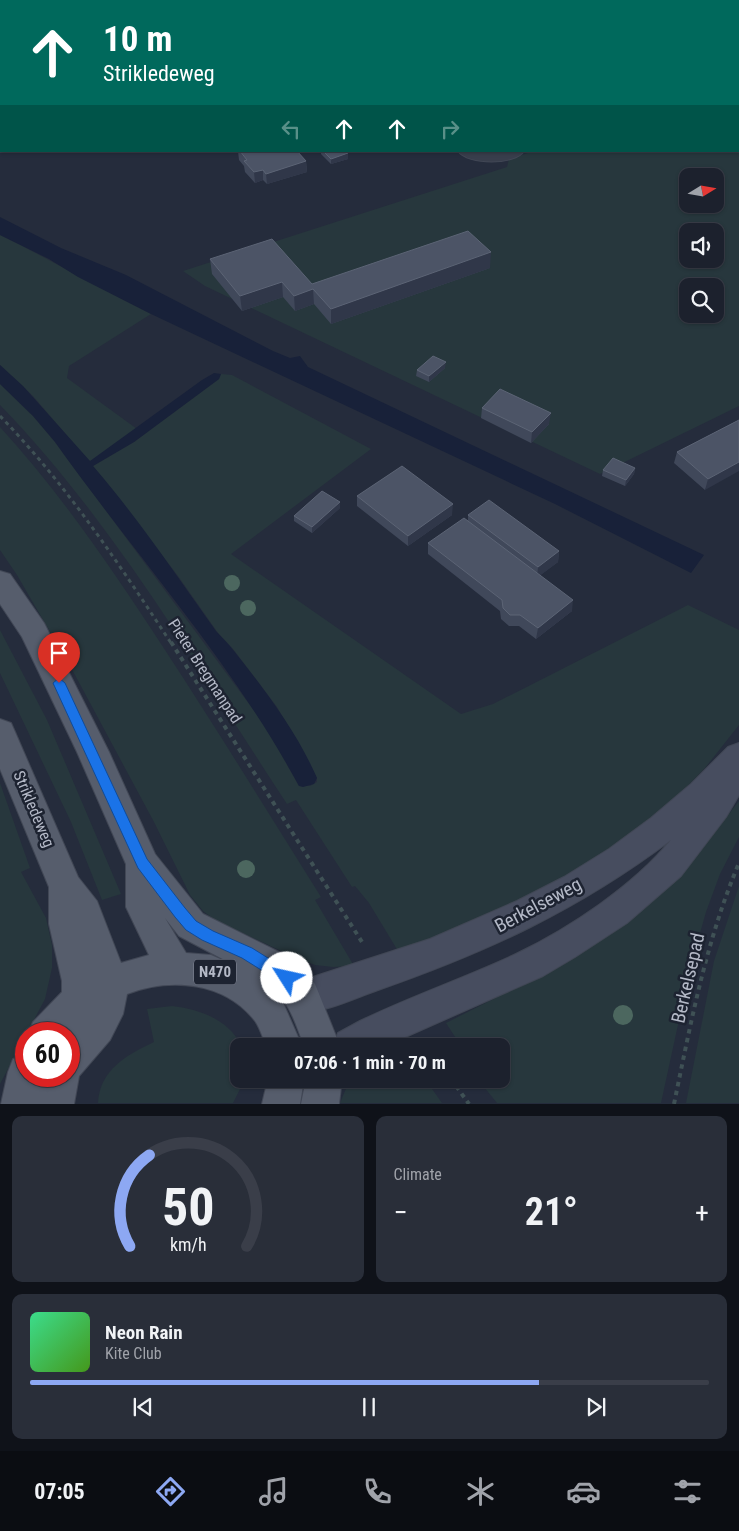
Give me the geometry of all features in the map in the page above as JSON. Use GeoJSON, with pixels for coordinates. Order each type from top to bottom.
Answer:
{"type":"FeatureCollection","features":[{"type":"Feature","properties":{"kind":"main road","name":"N470"},"geometry":{"type":"LineString","coordinates":[[0,582],[34,631],[93,752],[142,864],[191,925],[208,936],[269,965],[287,978],[304,996],[319,1038]]}},
{"type":"Feature","properties":{"kind":"main road","name":"Strikledeweg"},"geometry":{"type":"LineString","coordinates":[[0,732],[66,888],[66,924],[80,981],[96,991],[105,1014],[97,1028],[80,1049]]}},
{"type":"Feature","properties":{"kind":"main road","name":"N470"},"geometry":{"type":"LineString","coordinates":[[142,864],[143,907],[151,926],[175,966]]}},
{"type":"Feature","properties":{"kind":"main road","name":"N470"},"geometry":{"type":"LineString","coordinates":[[56,1022],[66,1011],[96,991],[151,970],[175,966],[193,967],[222,974],[257,996],[265,1005],[281,1038]]}},
{"type":"Feature","properties":{"kind":"main road"},"geometry":{"type":"LineString","coordinates":[[265,1005],[304,996]]}},
{"type":"Feature","properties":{"kind":"main road"},"geometry":{"type":"LineString","coordinates":[[20,1104],[23,1087]]}},
{"type":"Feature","properties":{"kind":"main road"},"geometry":{"type":"LineString","coordinates":[[55,1104],[59,1087]]}},
{"type":"Feature","properties":{"kind":"main road"},"geometry":{"type":"LineString","coordinates":[[281,1104],[284,1088]]}},
{"type":"Feature","properties":{"kind":"main road"},"geometry":{"type":"LineString","coordinates":[[320,1104],[323,1088]]}},
{"type":"Feature","properties":{"kind":"street"},"geometry":{"type":"LineString","coordinates":[[470,152],[476,155],[507,152]]}},
{"type":"Feature","properties":{"kind":"street","name":"Berkelseweg"},"geometry":{"type":"LineString","coordinates":[[304,996],[427,958],[511,922],[565,893],[634,850],[665,826],[695,801],[739,756]]}},
{"type":"Feature","properties":{"kind":"street"},"geometry":{"type":"LineString","coordinates":[[367,1038],[393,1024],[532,963],[587,930],[659,875],[712,811],[739,766]]}},
{"type":"Feature","properties":{"kind":"path","name":"Pieter Bregmanpad"},"geometry":{"type":"LineString","coordinates":[[0,416],[59,481],[113,556],[183,658],[365,946]]}},
{"type":"Feature","properties":{"kind":"path","name":"Berkelsepad"},"geometry":{"type":"LineString","coordinates":[[674,1104],[703,968],[717,918],[739,863]]}},
{"type":"Feature","properties":{"kind":"path"},"geometry":{"type":"LineString","coordinates":[[457,1088],[469,1104]]}},
{"type":"Feature","properties":{"kind":"shaded area"},"geometry":{"type":"Polygon","coordinates":[[[531,152],[739,152],[739,406],[600,474],[205,286],[183,271],[507,167],[509,159],[531,152]]]}},
{"type":"Feature","properties":{"kind":"shaded area"},"geometry":{"type":"Polygon","coordinates":[[[0,235],[151,314],[69,366],[67,378],[137,429],[93,460],[90,461],[86,458],[33,396],[0,365],[0,235]]]}},
{"type":"Feature","properties":{"kind":"shaded area"},"geometry":{"type":"Polygon","coordinates":[[[221,374],[232,375],[371,449],[231,554],[461,714],[493,704],[688,605],[739,630],[739,725],[705,768],[666,808],[626,843],[497,918],[398,951],[369,903],[355,886],[352,887],[296,800],[287,804],[187,648],[117,547],[81,498],[0,405],[0,384],[33,416],[55,442],[264,724],[299,786],[310,786],[317,782],[317,778],[277,707],[233,649],[218,633],[178,576],[93,466],[134,442],[219,379],[221,374]]]}},
{"type":"Feature","properties":{"kind":"shaded area"},"geometry":{"type":"Polygon","coordinates":[[[0,427],[66,507],[107,563],[165,650],[321,897],[315,900],[354,966],[333,967],[315,965],[294,957],[215,920],[203,911],[190,895],[154,822],[75,675],[17,575],[0,550],[0,427]]]}},
{"type":"Feature","properties":{"kind":"shaded area"},"geometry":{"type":"Polygon","coordinates":[[[0,630],[47,720],[121,894],[102,900],[71,822],[0,673],[0,630]]]}},
{"type":"Feature","properties":{"kind":"shaded area"},"geometry":{"type":"Polygon","coordinates":[[[0,783],[30,868],[21,872],[46,918],[52,945],[52,968],[45,999],[33,1022],[15,1022],[15,1056],[0,1084],[0,783]]]}},
{"type":"Feature","properties":{"kind":"shaded area"},"geometry":{"type":"Polygon","coordinates":[[[739,801],[739,837],[720,874],[706,912],[691,965],[661,1103],[497,1103],[485,1088],[510,1088],[510,1038],[456,1038],[446,1023],[515,988],[702,848],[739,801]]]}},
{"type":"Feature","properties":{"kind":"shaded area"},"geometry":{"type":"Polygon","coordinates":[[[739,886],[739,1103],[686,1103],[714,961],[739,886]]]}},
{"type":"Feature","properties":{"kind":"shaded area"},"geometry":{"type":"Polygon","coordinates":[[[172,1006],[193,1010],[212,1017],[229,1029],[237,1038],[230,1038],[230,1088],[240,1088],[233,1103],[98,1103],[100,1091],[109,1072],[134,1052],[154,1042],[147,1009],[172,1006]]]}},
{"type":"Feature","properties":{"kind":"shaded area"},"geometry":{"type":"Polygon","coordinates":[[[346,1088],[431,1088],[442,1103],[340,1103],[346,1088]]]}},
{"type":"Feature","properties":{"kind":"water"},"geometry":{"type":"Polygon","coordinates":[[[0,217],[61,248],[126,275],[273,351],[290,358],[300,356],[308,367],[704,555],[691,573],[555,504],[151,314],[0,235],[0,217]]]}},
{"type":"Feature","properties":{"kind":"water"},"geometry":{"type":"Polygon","coordinates":[[[0,365],[23,386],[90,461],[202,380],[214,373],[221,374],[219,379],[134,442],[93,466],[141,526],[216,631],[232,648],[280,712],[309,761],[317,778],[314,784],[303,787],[299,786],[273,740],[214,653],[55,442],[33,416],[0,384],[0,365]]]}},
{"type":"Feature","properties":{"kind":"building"},"geometry":{"type":"Polygon","coordinates":[[[241,152],[298,152],[306,161],[266,174],[263,170],[254,172],[244,161],[247,160],[241,152]]]}},
{"type":"Feature","properties":{"kind":"building"},"geometry":{"type":"Polygon","coordinates":[[[324,152],[348,153],[331,159],[324,152]]]}},
{"type":"Feature","properties":{"kind":"building"},"geometry":{"type":"Polygon","coordinates":[[[468,231],[491,252],[331,309],[313,289],[294,296],[282,282],[240,296],[210,259],[272,239],[312,284],[468,231]]]}},
{"type":"Feature","properties":{"kind":"building"},"geometry":{"type":"Polygon","coordinates":[[[433,356],[446,362],[429,376],[417,370],[433,356]]]}},
{"type":"Feature","properties":{"kind":"building"},"geometry":{"type":"Polygon","coordinates":[[[500,389],[551,413],[532,432],[482,408],[500,389]]]}},
{"type":"Feature","properties":{"kind":"building"},"geometry":{"type":"Polygon","coordinates":[[[739,420],[739,462],[708,479],[677,452],[739,420]]]}},
{"type":"Feature","properties":{"kind":"building"},"geometry":{"type":"Polygon","coordinates":[[[613,458],[635,468],[626,480],[603,470],[613,458]]]}},
{"type":"Feature","properties":{"kind":"building"},"geometry":{"type":"Polygon","coordinates":[[[402,466],[453,504],[408,536],[357,496],[402,466]]]}},
{"type":"Feature","properties":{"kind":"building"},"geometry":{"type":"Polygon","coordinates":[[[322,491],[340,502],[312,527],[294,516],[322,491]]]}},
{"type":"Feature","properties":{"kind":"building"},"geometry":{"type":"Polygon","coordinates":[[[489,500],[559,551],[538,567],[468,515],[489,500]]]}},
{"type":"Feature","properties":{"kind":"building"},"geometry":{"type":"Polygon","coordinates":[[[464,518],[573,600],[538,628],[520,615],[510,615],[503,608],[502,600],[428,543],[464,518]]]}},
{"type":"Feature","properties":{"kind":"route"},"geometry":{"type":"LineString","coordinates":[[59,683],[93,752],[142,864],[191,925],[208,936],[269,965],[287,978]]}}]}
